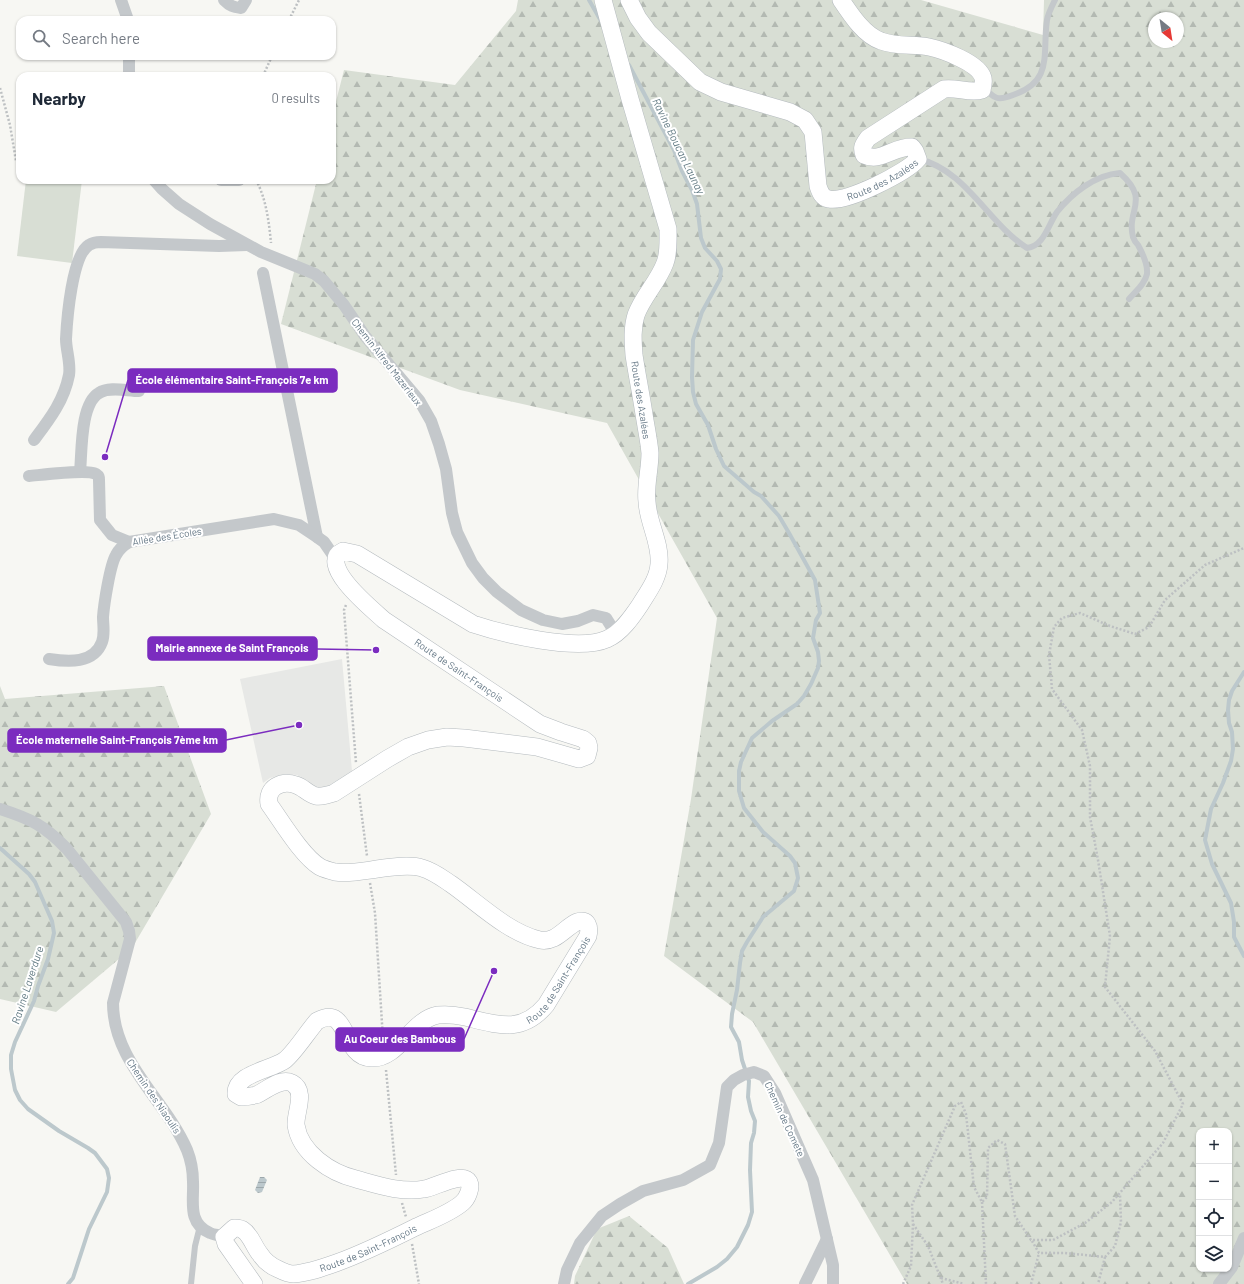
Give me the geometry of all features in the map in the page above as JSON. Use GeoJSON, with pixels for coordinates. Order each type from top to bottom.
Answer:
{"type":"FeatureCollection","features":[{"type":"Feature","properties":{"kind":"main road","name":"Route des Azalées"},"geometry":{"type":"LineString","coordinates":[[603,0],[668,229],[666,262],[636,315],[632,339],[650,453],[646,501],[659,552],[660,563],[658,573],[650,590],[635,613],[616,634]]}},
{"type":"Feature","properties":{"kind":"main road","name":"Route des Azalées"},"geometry":{"type":"LineString","coordinates":[[629,0],[638,18],[649,33],[700,82],[721,92],[790,112],[805,120],[813,132],[820,194],[829,199],[845,198],[865,191],[910,167],[918,159],[916,151],[912,147],[905,147],[880,157],[871,158],[864,155],[862,150],[862,146],[868,138],[944,89],[953,88],[975,92],[982,90],[983,86]]}},
{"type":"Feature","properties":{"kind":"main road"},"geometry":{"type":"LineString","coordinates":[[842,0],[865,30],[880,41],[895,45],[928,47],[963,59],[975,67],[983,76],[983,86]]}},
{"type":"Feature","properties":{"kind":"main road"},"geometry":{"type":"LineString","coordinates":[[335,558],[338,553],[343,551],[357,554],[453,613],[473,624],[494,631],[579,644],[594,643],[607,639],[616,634]]}},
{"type":"Feature","properties":{"kind":"main road","name":"Route de Saint-François"},"geometry":{"type":"LineString","coordinates":[[224,1237],[234,1228],[242,1229],[249,1236],[260,1255],[268,1264],[291,1274],[314,1271],[360,1254],[447,1213],[462,1203],[467,1197],[470,1186],[466,1179],[459,1177],[425,1189],[411,1191],[343,1176],[324,1166],[311,1154],[302,1141],[296,1125],[300,1095],[296,1086],[291,1082],[282,1082],[256,1095],[246,1097],[241,1097],[236,1094],[236,1087],[250,1075],[285,1060],[317,1021],[330,1016],[339,1021],[352,1046],[364,1056],[371,1058],[384,1056],[424,1020],[438,1015],[452,1014],[498,1024],[512,1025],[524,1023],[538,1015],[546,1005],[584,944],[590,929],[587,923],[578,922],[559,936],[550,940],[541,940],[504,924],[436,874],[421,867],[400,866],[351,873],[334,872],[321,867],[297,843],[269,804],[268,798],[271,789],[282,784],[297,785],[316,796],[325,796],[343,789],[387,759],[408,747],[447,737],[537,747],[579,760],[587,756],[589,748],[588,743],[583,739],[540,724],[384,620],[353,592],[336,565],[335,558]]}},
{"type":"Feature","properties":{"kind":"main road"},"geometry":{"type":"LineString","coordinates":[[224,1237],[226,1244],[254,1284]]}},
{"type":"Feature","properties":{"kind":"street"},"geometry":{"type":"LineString","coordinates":[[121,0],[127,16]]}},
{"type":"Feature","properties":{"kind":"street"},"geometry":{"type":"LineString","coordinates":[[224,0],[229,5],[241,8],[246,0]]}},
{"type":"Feature","properties":{"kind":"street"},"geometry":{"type":"LineString","coordinates":[[129,60],[129,72]]}},
{"type":"Feature","properties":{"kind":"street","name":"Chemin Alfred Mazerieux"},"geometry":{"type":"LineString","coordinates":[[158,184],[179,204],[210,224],[273,258],[315,274],[324,281],[344,305],[365,336],[419,400],[431,421],[446,470],[452,513],[457,532],[472,563],[483,578],[497,592],[521,610],[543,620],[562,624],[578,621],[594,615],[606,618],[616,634]]}},
{"type":"Feature","properties":{"kind":"street"},"geometry":{"type":"LineString","coordinates":[[34,440],[56,411],[64,393],[69,374],[66,338],[72,281],[77,263],[84,250],[89,245],[101,242],[219,246],[249,245]]}},
{"type":"Feature","properties":{"kind":"street"},"geometry":{"type":"LineString","coordinates":[[263,273],[317,537]]}},
{"type":"Feature","properties":{"kind":"street"},"geometry":{"type":"LineString","coordinates":[[80,472],[85,417],[92,400],[99,393],[104,391],[139,391]]}},
{"type":"Feature","properties":{"kind":"street"},"geometry":{"type":"LineString","coordinates":[[29,476],[80,472],[95,473],[98,476],[100,488],[100,520],[112,535],[129,542]]}},
{"type":"Feature","properties":{"kind":"street","name":"Allée des Écoles"},"geometry":{"type":"LineString","coordinates":[[49,659],[64,662],[74,661],[93,654],[99,648],[103,641],[103,617],[112,563],[116,554],[129,542],[274,519],[299,525],[324,542],[335,558]]}},
{"type":"Feature","properties":{"kind":"street","name":"Chemin des Niaoulis"},"geometry":{"type":"LineString","coordinates":[[0,809],[23,816],[35,822],[56,838],[67,849],[126,922],[130,939],[113,1003],[115,1024],[121,1044],[130,1062],[141,1080],[172,1121],[187,1150],[193,1171],[193,1214],[200,1226]]}},
{"type":"Feature","properties":{"kind":"street","name":"Chemin de Comete"},"geometry":{"type":"LineString","coordinates":[[564,1284],[567,1270],[580,1243],[602,1216],[643,1191],[683,1180],[710,1165],[719,1143],[726,1087],[734,1080],[748,1074],[764,1076],[775,1093],[813,1180],[833,1265],[833,1284]]}},
{"type":"Feature","properties":{"kind":"street"},"geometry":{"type":"LineString","coordinates":[[200,1226],[210,1233],[224,1237]]}},
{"type":"Feature","properties":{"kind":"street"},"geometry":{"type":"LineString","coordinates":[[1219,1284],[1232,1267],[1244,1238]]}},
{"type":"Feature","properties":{"kind":"street"},"geometry":{"type":"LineString","coordinates":[[805,1284],[827,1239]]}},
{"type":"Feature","properties":{"kind":"lane"},"geometry":{"type":"LineString","coordinates":[[983,86],[992,96],[1002,99],[1022,92],[1040,78],[1045,59],[1047,19],[1055,0]]}},
{"type":"Feature","properties":{"kind":"lane"},"geometry":{"type":"LineString","coordinates":[[918,159],[944,168],[953,175],[1012,238],[1026,248],[1033,247],[1040,241],[1056,213],[1076,193],[1097,178],[1120,172],[1134,187],[1136,206],[1133,219],[1133,238],[1147,266],[1146,276],[1140,287],[1129,299]]}},
{"type":"Feature","properties":{"kind":"lane"},"geometry":{"type":"LineString","coordinates":[[191,1284],[195,1246],[200,1226]]}},
{"type":"Feature","properties":{"kind":"path"},"geometry":{"type":"LineString","coordinates":[[291,16],[299,0]]}},
{"type":"Feature","properties":{"kind":"path"},"geometry":{"type":"LineString","coordinates":[[265,72],[270,60]]}},
{"type":"Feature","properties":{"kind":"path"},"geometry":{"type":"LineString","coordinates":[[0,88],[10,125],[16,161]]}},
{"type":"Feature","properties":{"kind":"path"},"geometry":{"type":"LineString","coordinates":[[258,184],[261,188],[269,225],[273,258]]}},
{"type":"Feature","properties":{"kind":"path"},"geometry":{"type":"LineString","coordinates":[[1031,1240],[1053,1240],[1078,1227],[1112,1202],[1163,1143],[1183,1104],[1155,1051],[1105,987],[1110,936],[1090,817],[1090,766],[1082,730],[1052,689],[1049,655],[1054,627],[1062,618],[1080,614],[1135,634],[1149,628],[1165,600],[1205,565],[1244,548]]}},
{"type":"Feature","properties":{"kind":"path"},"geometry":{"type":"LineString","coordinates":[[353,592],[344,610],[357,779],[368,870],[375,913],[384,1056],[398,1189],[410,1230],[419,1284]]}},
{"type":"Feature","properties":{"kind":"path"},"geometry":{"type":"LineString","coordinates":[[903,1284],[911,1266],[913,1224],[912,1205],[955,1106],[961,1102],[966,1114],[974,1187],[982,1202],[986,1284]]}},
{"type":"Feature","properties":{"kind":"path"},"geometry":{"type":"LineString","coordinates":[[982,1202],[988,1197],[988,1148],[998,1140],[1005,1144],[1015,1216],[1039,1253],[1030,1284]]}},
{"type":"Feature","properties":{"kind":"path"},"geometry":{"type":"LineString","coordinates":[[1098,1284],[1105,1257],[1115,1246],[1121,1222],[1120,1193]]}},
{"type":"Feature","properties":{"kind":"path"},"geometry":{"type":"LineString","coordinates":[[913,1224],[928,1246],[943,1284]]}},
{"type":"Feature","properties":{"kind":"path"},"geometry":{"type":"LineString","coordinates":[[1039,1253],[1065,1253],[1105,1257]]}},
{"type":"Feature","properties":{"kind":"path"},"geometry":{"type":"LineString","coordinates":[[940,1278],[964,1284]]}},
{"type":"Feature","properties":{"kind":"shaded area"},"geometry":{"type":"Polygon","coordinates":[[[342,659],[352,771],[330,788],[320,792],[297,775],[285,774],[270,778],[263,783],[240,679],[342,659]]]}},
{"type":"Feature","properties":{"kind":"shaded area"},"geometry":{"type":"Polygon","coordinates":[[[260,1177],[264,1177],[267,1180],[262,1192],[258,1193],[255,1190],[260,1177]]]}},
{"type":"Feature","properties":{"kind":"green space"},"geometry":{"type":"Polygon","coordinates":[[[518,0],[921,0],[1043,35],[1044,0],[1244,0],[1244,1284],[907,1284],[753,1022],[664,956],[691,799],[717,618],[607,423],[460,390],[281,324],[316,184],[336,184],[336,101],[344,70],[455,85],[516,11],[518,0]]]}},
{"type":"Feature","properties":{"kind":"green space"},"geometry":{"type":"Polygon","coordinates":[[[26,184],[82,184],[72,263],[17,256],[26,184]]]}},
{"type":"Feature","properties":{"kind":"green space"},"geometry":{"type":"Polygon","coordinates":[[[0,686],[5,699],[164,686],[211,814],[132,948],[56,1012],[0,999],[0,686]]]}},
{"type":"Feature","properties":{"kind":"green space"},"geometry":{"type":"Polygon","coordinates":[[[629,1216],[668,1248],[684,1284],[574,1284],[575,1276],[597,1229],[629,1216]]]}},
{"type":"Feature","properties":{"kind":"waterway","name":"Ravine Boucan Launay"},"geometry":{"type":"LineString","coordinates":[[589,0],[601,21]]}},
{"type":"Feature","properties":{"kind":"waterway","name":"Ravine Boucan Launay"},"geometry":{"type":"LineString","coordinates":[[629,65],[674,150],[697,204],[701,238],[705,248],[717,261],[721,269],[720,279],[702,312],[693,340],[692,377],[693,392],[696,404],[708,425],[716,449],[724,466],[754,492],[761,496],[779,516],[815,580],[820,613],[816,620],[813,638],[818,652],[819,661],[818,668],[811,684],[797,704],[772,721],[752,738],[741,762],[739,771],[739,791],[744,808],[763,832],[790,856],[795,863],[798,878],[794,891],[763,917],[742,951],[732,1014],[731,1027],[739,1042],[742,1060],[749,1081],[748,1097],[755,1121],[751,1143],[750,1170],[752,1212],[748,1225],[737,1247],[727,1259],[717,1267],[688,1284]]}},
{"type":"Feature","properties":{"kind":"waterway"},"geometry":{"type":"LineString","coordinates":[[1244,672],[1232,691],[1229,700],[1229,723],[1232,732],[1233,749],[1231,761],[1211,809],[1205,840],[1212,864],[1231,903],[1234,922],[1234,937],[1244,956]]}},
{"type":"Feature","properties":{"kind":"waterway","name":"Ravine Laverdure"},"geometry":{"type":"LineString","coordinates":[[0,848],[29,874],[35,882],[52,921],[54,933],[48,959],[34,1001],[15,1042],[11,1055],[11,1069],[15,1090],[20,1100],[28,1109],[59,1131],[95,1153],[107,1169],[109,1178],[107,1192],[89,1229],[73,1278],[68,1284]]}},
{"type":"Feature","properties":{"kind":"place","name":"École élémentaire Saint-François 7e km"},"geometry":{"type":"Point","coordinates":[105,457]}},
{"type":"Feature","properties":{"kind":"place","name":"Mairie annexe de Saint François"},"geometry":{"type":"Point","coordinates":[376,650]}},
{"type":"Feature","properties":{"kind":"place","name":"École maternelle Saint-François 7ème km"},"geometry":{"type":"Point","coordinates":[299,725]}},
{"type":"Feature","properties":{"kind":"place","name":"Au Coeur des Bambous"},"geometry":{"type":"Point","coordinates":[494,971]}}]}
